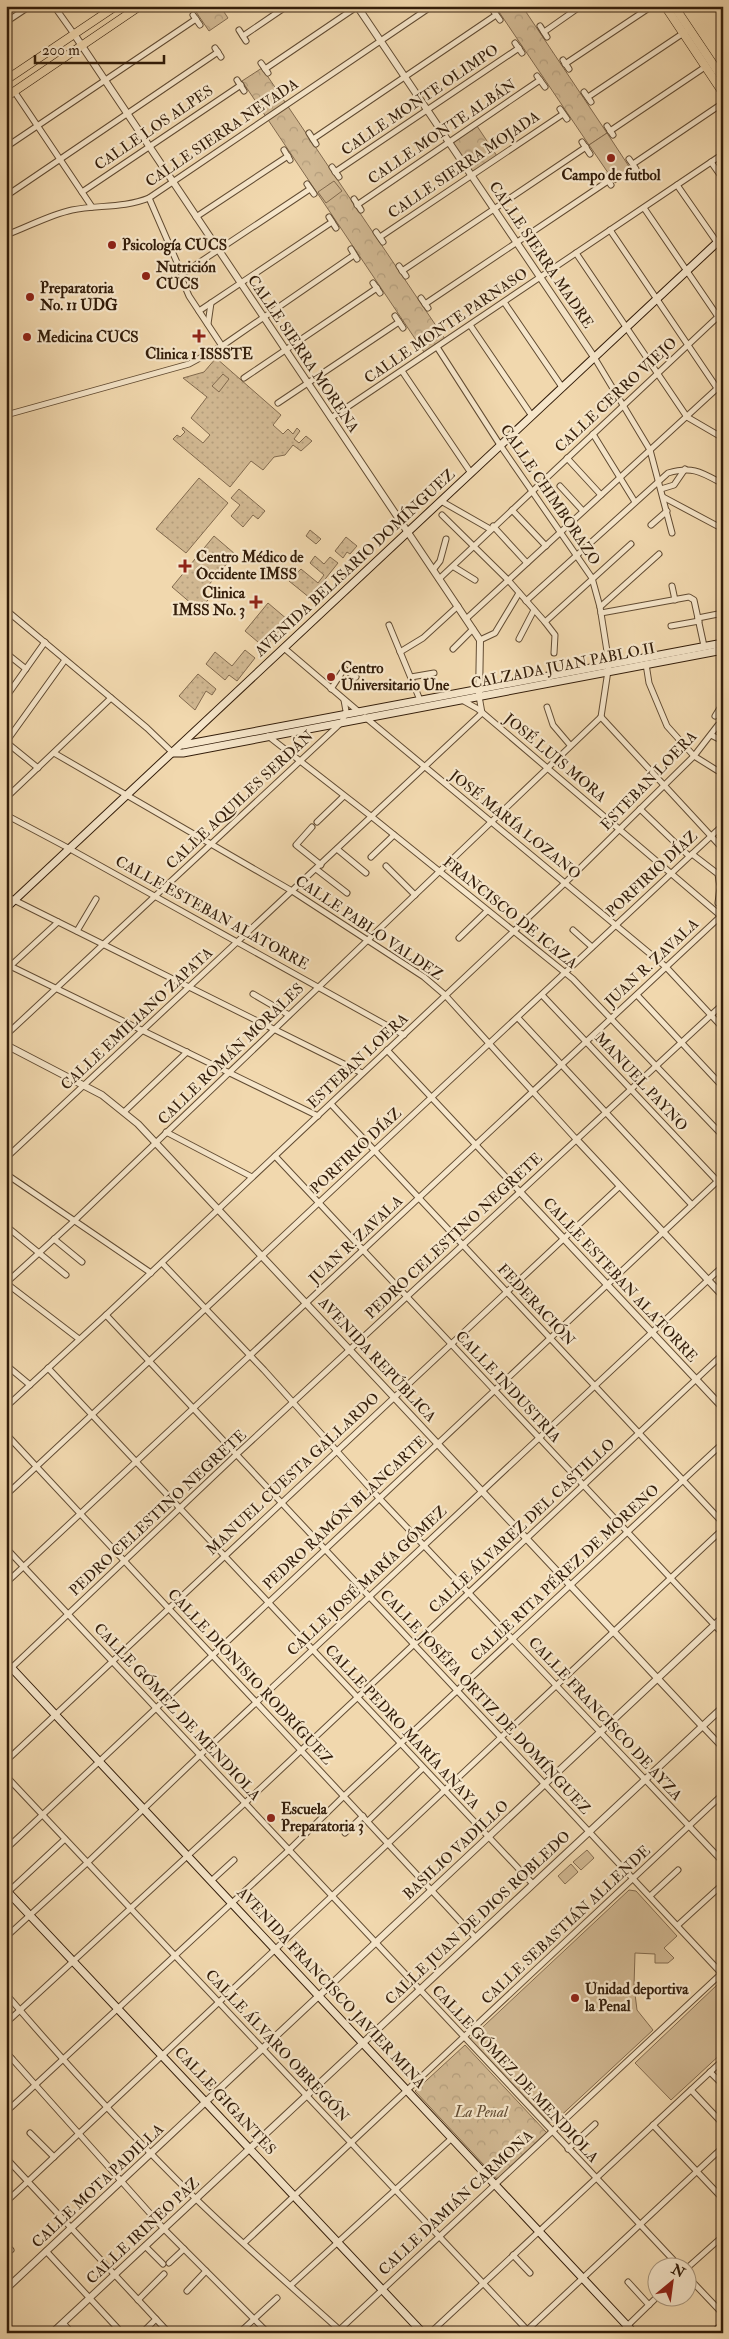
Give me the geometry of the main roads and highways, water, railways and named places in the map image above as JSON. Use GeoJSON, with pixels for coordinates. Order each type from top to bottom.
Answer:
{"type":"FeatureCollection","features":[{"type":"Feature","properties":{"kind":"main road"},"geometry":{"type":"LineString","coordinates":[[6,80],[116,6]]}},
{"type":"Feature","properties":{"kind":"main road"},"geometry":{"type":"LineString","coordinates":[[6,97],[140,6]]}},
{"type":"Feature","properties":{"kind":"main road"},"geometry":{"type":"LineString","coordinates":[[665,6],[723,79]]}},
{"type":"Feature","properties":{"kind":"main road"},"geometry":{"type":"LineString","coordinates":[[674,6],[705,67],[723,93]]}},
{"type":"Feature","properties":{"kind":"main road","name":"AVENIDA BELISARIO DOMÍNGUEZ"},"geometry":{"type":"LineString","coordinates":[[6,908],[720,240]]}},
{"type":"Feature","properties":{"kind":"main road","name":"CALZADA JUAN PABLO II"},"geometry":{"type":"LineString","coordinates":[[609,668],[646,664],[723,643]]}},
{"type":"Feature","properties":{"kind":"main road","name":"CALZADA JUAN PABLO II"},"geometry":{"type":"LineString","coordinates":[[173,753],[183,753],[346,714],[420,700],[479,693],[700,649],[723,650]]}},
{"type":"Feature","properties":{"kind":"main road","name":"CALZADA JUAN PABLO II"},"geometry":{"type":"LineString","coordinates":[[181,745],[365,718],[462,700],[479,693]]}},
{"type":"Feature","properties":{"kind":"main road","name":"AVENIDA FRANCISCO JAVIER MINA"},"geometry":{"type":"LineString","coordinates":[[8,1668],[56,1715],[634,2333]]}},
{"type":"Feature","properties":{"kind":"main road","name":"CALLE GIGANTES"},"geometry":{"type":"LineString","coordinates":[[7,1892],[250,2147],[423,2333]]}},
{"type":"Feature","properties":{"kind":"place","name":"Campo de futbol"},"geometry":{"type":"Point","coordinates":[611,158]}},
{"type":"Feature","properties":{"kind":"place","name":"Psicología CUCS"},"geometry":{"type":"Point","coordinates":[112,245]}},
{"type":"Feature","properties":{"kind":"place","name":"Nutrición CUCS"},"geometry":{"type":"Point","coordinates":[146,276]}},
{"type":"Feature","properties":{"kind":"place","name":"Preparatoria No. 11 UDG"},"geometry":{"type":"Point","coordinates":[30,297]}},
{"type":"Feature","properties":{"kind":"place","name":"Clinica 1 ISSSTE"},"geometry":{"type":"Point","coordinates":[199,336]}},
{"type":"Feature","properties":{"kind":"place","name":"Medicina CUCS"},"geometry":{"type":"Point","coordinates":[27,337]}},
{"type":"Feature","properties":{"kind":"place","name":"Centro Médico de Occidente IMSS"},"geometry":{"type":"Point","coordinates":[185,566]}},
{"type":"Feature","properties":{"kind":"place","name":"Clinica IMSS No. 3"},"geometry":{"type":"Point","coordinates":[256,602]}},
{"type":"Feature","properties":{"kind":"place","name":"Centro Universitario Une"},"geometry":{"type":"Point","coordinates":[331,677]}},
{"type":"Feature","properties":{"kind":"place","name":"Escuela Preparatoria 3"},"geometry":{"type":"Point","coordinates":[271,1818]}},
{"type":"Feature","properties":{"kind":"place","name":"Unidad deportiva la Penal"},"geometry":{"type":"Point","coordinates":[575,1998]}},
{"type":"Feature","properties":{"kind":"park label","name":"La Penal"},"geometry":{"type":"Point","coordinates":[481,2112]}}]}
